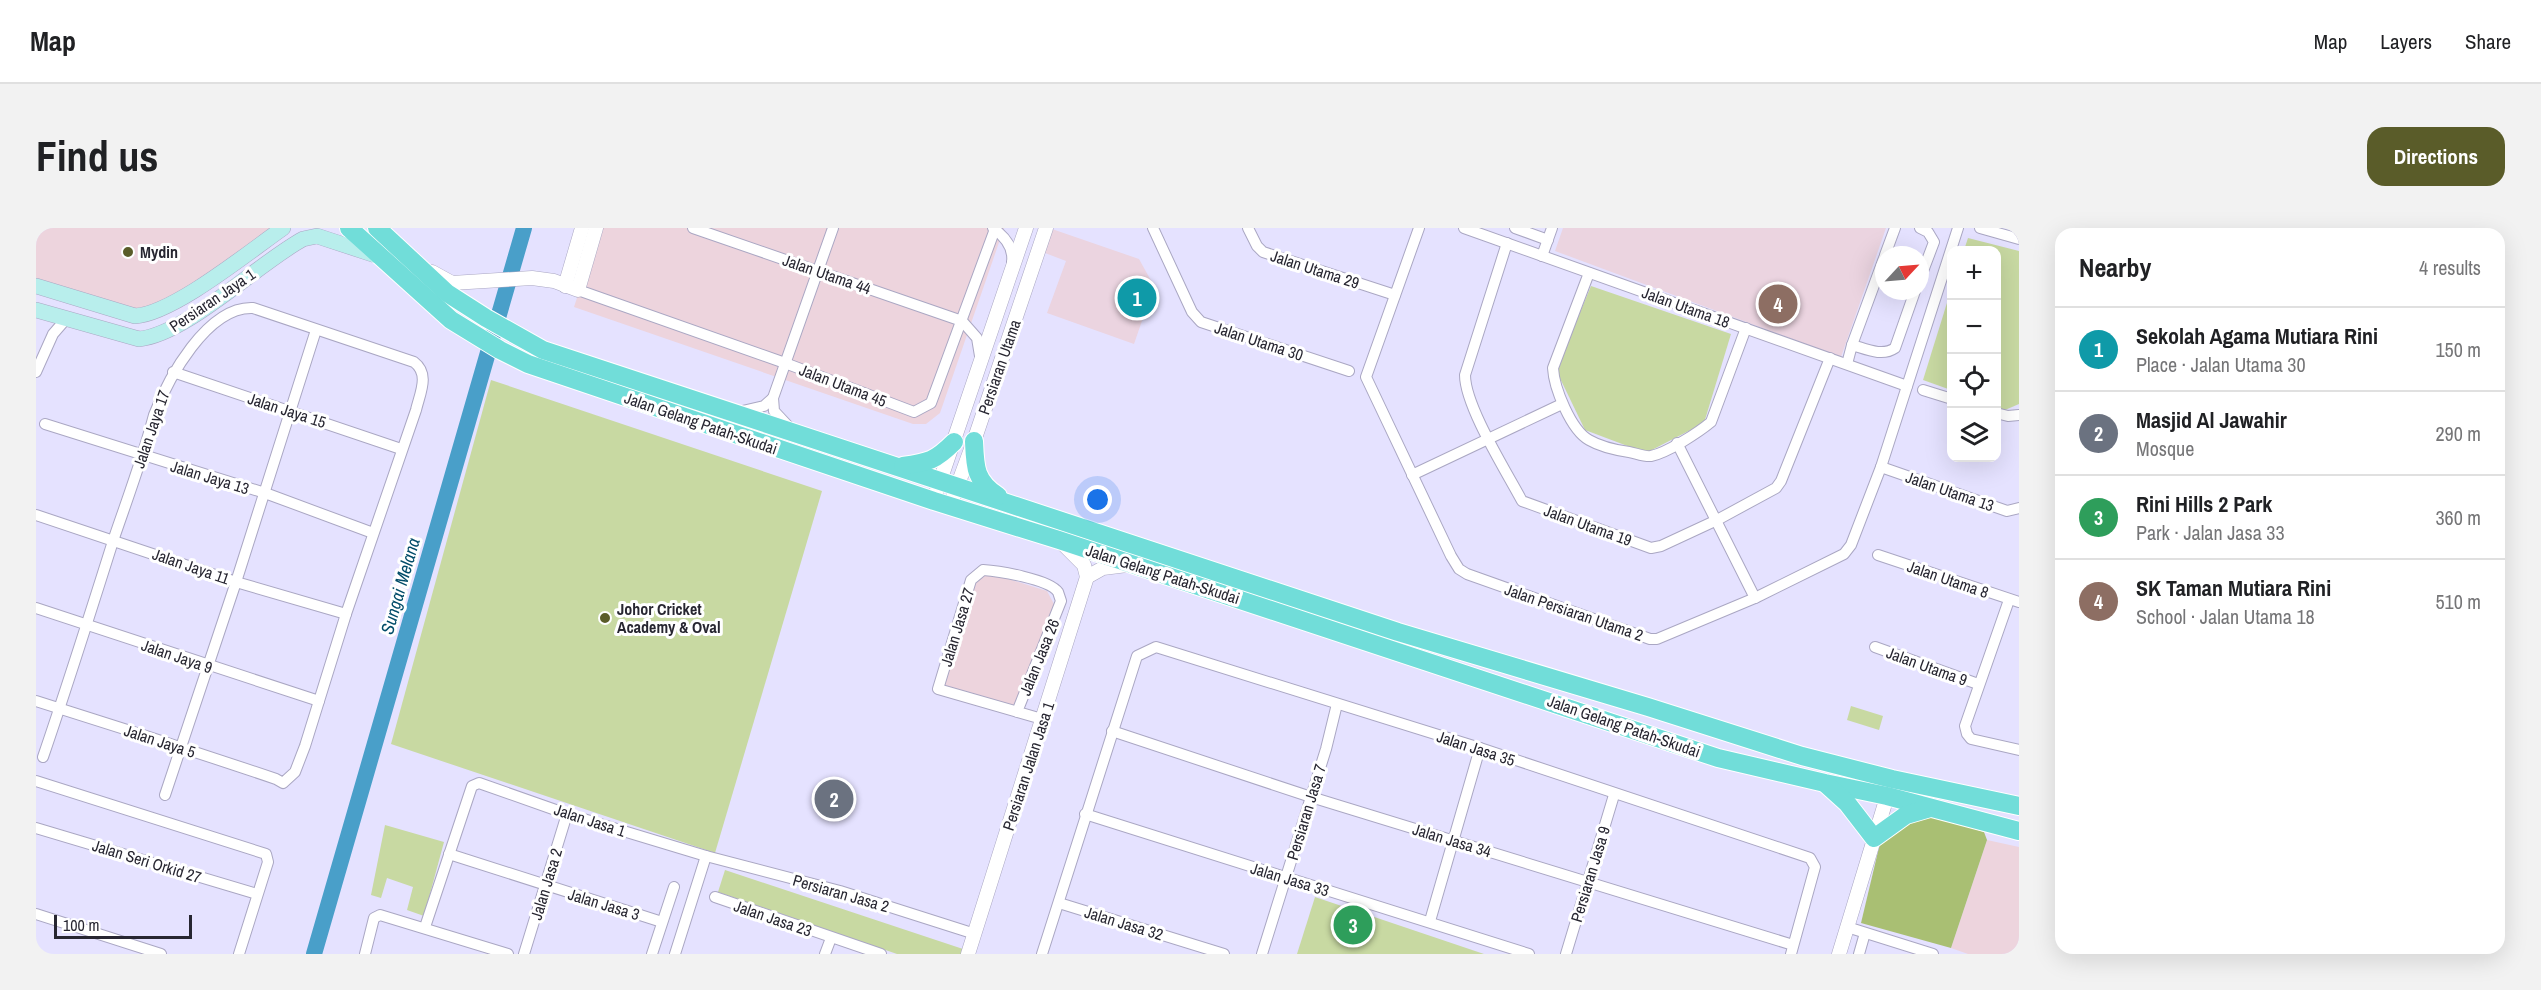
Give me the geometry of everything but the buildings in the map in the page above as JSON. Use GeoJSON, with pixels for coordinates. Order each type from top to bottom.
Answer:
{"type":"FeatureCollection","features":[{"type":"Feature","properties":{"kind":"main road","name":"Persiaran Jaya 1"},"geometry":{"type":"LineString","coordinates":[[36,286],[135,316],[146,316],[161,310],[199,286],[283,228]]}},
{"type":"Feature","properties":{"kind":"main road","name":"Jalan Gelang Patah-Skudai"},"geometry":{"type":"LineString","coordinates":[[348,228],[451,320],[528,364],[942,503],[1718,758],[1825,783],[1890,787],[2019,806]]}},
{"type":"Feature","properties":{"kind":"main road","name":"Jalan Gelang Patah-Skudai"},"geometry":{"type":"LineString","coordinates":[[377,228],[447,293],[543,350],[1398,632],[1802,756],[1890,787],[1934,808],[2019,831]]}},
{"type":"Feature","properties":{"kind":"main road","name":"Persiaran Jaya 1"},"geometry":{"type":"LineString","coordinates":[[36,310],[139,339],[153,338],[208,305],[303,239],[317,236],[381,257]]}},
{"type":"Feature","properties":{"kind":"main road"},"geometry":{"type":"LineString","coordinates":[[199,286],[206,288],[211,296],[208,305]]}},
{"type":"Feature","properties":{"kind":"main road"},"geometry":{"type":"LineString","coordinates":[[974,441],[975,466],[982,483],[1008,503]]}},
{"type":"Feature","properties":{"kind":"main road"},"geometry":{"type":"LineString","coordinates":[[898,466],[925,462],[939,457],[954,442]]}},
{"type":"Feature","properties":{"kind":"main road"},"geometry":{"type":"LineString","coordinates":[[1642,732],[1678,739],[1687,739],[1691,735],[1689,730],[1648,707]]}},
{"type":"Feature","properties":{"kind":"main road"},"geometry":{"type":"LineString","coordinates":[[1825,783],[1847,803],[1874,838],[1906,815],[1934,808]]}},
{"type":"Feature","properties":{"kind":"street"},"geometry":{"type":"LineString","coordinates":[[572,288],[582,228]]}},
{"type":"Feature","properties":{"kind":"street"},"geometry":{"type":"LineString","coordinates":[[572,288],[596,228]]}},
{"type":"Feature","properties":{"kind":"street","name":"Jalan Utama 44"},"geometry":{"type":"LineString","coordinates":[[693,228],[962,321]]}},
{"type":"Feature","properties":{"kind":"street"},"geometry":{"type":"LineString","coordinates":[[796,432],[780,420],[774,411],[773,398],[833,228]]}},
{"type":"Feature","properties":{"kind":"street"},"geometry":{"type":"LineString","coordinates":[[994,228],[1007,241],[1011,249],[1013,257],[1011,270]]}},
{"type":"Feature","properties":{"kind":"street","name":"Jalan Utama 45"},"geometry":{"type":"LineString","coordinates":[[572,288],[785,363],[914,412],[931,404],[994,228]]}},
{"type":"Feature","properties":{"kind":"street","name":"Persiaran Utama"},"geometry":{"type":"LineString","coordinates":[[949,483],[954,442],[1026,228]]}},
{"type":"Feature","properties":{"kind":"street","name":"Persiaran Utama"},"geometry":{"type":"LineString","coordinates":[[942,503],[949,483],[974,441],[1046,228]]}},
{"type":"Feature","properties":{"kind":"street","name":"Jalan Utama 30"},"geometry":{"type":"LineString","coordinates":[[1153,228],[1192,312],[1201,322],[1349,371]]}},
{"type":"Feature","properties":{"kind":"street","name":"Jalan Utama 29"},"geometry":{"type":"LineString","coordinates":[[1248,228],[1257,246],[1263,252],[1395,295]]}},
{"type":"Feature","properties":{"kind":"street","name":"Jalan Persiaran Utama 2"},"geometry":{"type":"LineString","coordinates":[[1419,228],[1366,377],[1459,569],[1478,578],[1650,639],[1664,638],[1755,598],[1844,554],[1851,545],[1881,467],[1958,228]]}},
{"type":"Feature","properties":{"kind":"street","name":"Jalan Utama 18"},"geometry":{"type":"LineString","coordinates":[[1464,228],[1907,386]]}},
{"type":"Feature","properties":{"kind":"street"},"geometry":{"type":"LineString","coordinates":[[1515,228],[1548,240]]}},
{"type":"Feature","properties":{"kind":"street"},"geometry":{"type":"LineString","coordinates":[[1542,256],[1552,228]]}},
{"type":"Feature","properties":{"kind":"street"},"geometry":{"type":"LineString","coordinates":[[1889,246],[1895,228]]}},
{"type":"Feature","properties":{"kind":"street"},"geometry":{"type":"LineString","coordinates":[[1920,228],[1928,232],[1934,242],[1929,255]]}},
{"type":"Feature","properties":{"kind":"street"},"geometry":{"type":"LineString","coordinates":[[1980,228],[2019,239]]}},
{"type":"Feature","properties":{"kind":"street","name":"Jalan Utama 19"},"geometry":{"type":"LineString","coordinates":[[1507,243],[1465,375],[1465,385],[1488,440],[1522,501],[1651,548],[1661,546],[1776,488],[1781,481],[1830,358]]}},
{"type":"Feature","properties":{"kind":"street"},"geometry":{"type":"LineString","coordinates":[[410,258],[452,283],[532,278],[554,281],[572,288]]}},
{"type":"Feature","properties":{"kind":"street"},"geometry":{"type":"LineString","coordinates":[[1589,273],[1552,368],[1553,379],[1562,404],[1583,436],[1589,441],[1611,449],[1651,456],[1699,432],[1711,422],[1746,328]]}},
{"type":"Feature","properties":{"kind":"street"},"geometry":{"type":"LineString","coordinates":[[1846,364],[1875,283]]}},
{"type":"Feature","properties":{"kind":"street"},"geometry":{"type":"LineString","coordinates":[[1852,345],[1879,353],[1895,348],[1912,300]]}},
{"type":"Feature","properties":{"kind":"street","name":"Jalan Jaya 17"},"geometry":{"type":"LineString","coordinates":[[43,757],[88,625],[154,415],[173,372],[201,336],[225,316],[244,308],[253,308],[414,362],[420,367],[423,380],[416,410],[401,448]]}},
{"type":"Feature","properties":{"kind":"street"},"geometry":{"type":"LineString","coordinates":[[36,372],[53,334],[66,319]]}},
{"type":"Feature","properties":{"kind":"street"},"geometry":{"type":"LineString","coordinates":[[962,321],[980,345],[980,364]]}},
{"type":"Feature","properties":{"kind":"street"},"geometry":{"type":"LineString","coordinates":[[165,795],[237,582],[316,330]]}},
{"type":"Feature","properties":{"kind":"street","name":"Jalan Jaya 15"},"geometry":{"type":"LineString","coordinates":[[173,372],[401,448]]}},
{"type":"Feature","properties":{"kind":"street"},"geometry":{"type":"LineString","coordinates":[[1923,390],[1947,397]]}},
{"type":"Feature","properties":{"kind":"street"},"geometry":{"type":"LineString","coordinates":[[734,412],[764,406],[773,398]]}},
{"type":"Feature","properties":{"kind":"street"},"geometry":{"type":"LineString","coordinates":[[1412,475],[1562,404]]}},
{"type":"Feature","properties":{"kind":"street"},"geometry":{"type":"LineString","coordinates":[[2001,414],[2019,415]]}},
{"type":"Feature","properties":{"kind":"street","name":"Jalan Jaya 13"},"geometry":{"type":"LineString","coordinates":[[45,424],[265,493],[374,532]]}},
{"type":"Feature","properties":{"kind":"street"},"geometry":{"type":"LineString","coordinates":[[1677,444],[1755,598]]}},
{"type":"Feature","properties":{"kind":"street"},"geometry":{"type":"LineString","coordinates":[[319,701],[401,448]]}},
{"type":"Feature","properties":{"kind":"street","name":"Jalan Utama 13"},"geometry":{"type":"LineString","coordinates":[[1881,467],[2007,511],[2019,508]]}},
{"type":"Feature","properties":{"kind":"street","name":"Jalan Jaya 11"},"geometry":{"type":"LineString","coordinates":[[36,515],[114,539],[237,582],[346,614]]}},
{"type":"Feature","properties":{"kind":"street"},"geometry":{"type":"LineString","coordinates":[[1059,540],[1084,565],[1087,578],[1103,568],[1135,566]]}},
{"type":"Feature","properties":{"kind":"street","name":"Jalan Utama 8"},"geometry":{"type":"LineString","coordinates":[[1878,555],[2014,601]]}},
{"type":"Feature","properties":{"kind":"street","name":"Jalan Jasa 27"},"geometry":{"type":"LineString","coordinates":[[1017,712],[938,689],[971,580],[983,570],[1001,571],[1050,586],[1057,591],[1061,601]]}},
{"type":"Feature","properties":{"kind":"street","name":"Persiaran Jalan Jasa 1"},"geometry":{"type":"LineString","coordinates":[[968,954],[1087,578]]}},
{"type":"Feature","properties":{"kind":"street","name":"Jalan Jasa 26"},"geometry":{"type":"LineString","coordinates":[[1017,712],[1061,601]]}},
{"type":"Feature","properties":{"kind":"street","name":"Jalan Utama 9"},"geometry":{"type":"LineString","coordinates":[[2014,601],[1978,684],[1965,726],[1966,734],[1971,739],[2019,750]]}},
{"type":"Feature","properties":{"kind":"street","name":"Jalan Jaya 9"},"geometry":{"type":"LineString","coordinates":[[36,608],[209,667],[319,701]]}},
{"type":"Feature","properties":{"kind":"street","name":"Jalan Jasa 35"},"geometry":{"type":"LineString","coordinates":[[1112,731],[1137,656],[1141,652],[1156,647],[1480,748],[1614,795],[1810,858],[1815,867],[1792,949]]}},
{"type":"Feature","properties":{"kind":"street","name":"Jalan Utama 9"},"geometry":{"type":"LineString","coordinates":[[1875,647],[1978,684]]}},
{"type":"Feature","properties":{"kind":"street","name":"Jalan Jaya 5"},"geometry":{"type":"LineString","coordinates":[[36,701],[181,747],[283,783],[293,775],[297,768],[319,701]]}},
{"type":"Feature","properties":{"kind":"street","name":"Persiaran Jasa 7"},"geometry":{"type":"LineString","coordinates":[[1262,954],[1311,797],[1337,704]]}},
{"type":"Feature","properties":{"kind":"street"},"geometry":{"type":"LineString","coordinates":[[1017,712],[1042,719]]}},
{"type":"Feature","properties":{"kind":"street"},"geometry":{"type":"LineString","coordinates":[[1042,954],[1112,731]]}},
{"type":"Feature","properties":{"kind":"street","name":"Jalan Jasa 34"},"geometry":{"type":"LineString","coordinates":[[1112,731],[1311,797],[1588,882],[1792,949]]}},
{"type":"Feature","properties":{"kind":"street"},"geometry":{"type":"LineString","coordinates":[[1430,921],[1480,748]]}},
{"type":"Feature","properties":{"kind":"street"},"geometry":{"type":"LineString","coordinates":[[36,781],[266,854],[268,862],[239,954]]}},
{"type":"Feature","properties":{"kind":"street","name":"Jalan Jasa 1"},"geometry":{"type":"LineString","coordinates":[[449,854],[474,783],[705,856]]}},
{"type":"Feature","properties":{"kind":"street"},"geometry":{"type":"LineString","coordinates":[[1839,954],[1890,787]]}},
{"type":"Feature","properties":{"kind":"street","name":"Persiaran Jasa 9"},"geometry":{"type":"LineString","coordinates":[[1566,954],[1614,795]]}},
{"type":"Feature","properties":{"kind":"street","name":"Jalan Jasa 2"},"geometry":{"type":"LineString","coordinates":[[524,954],[567,814]]}},
{"type":"Feature","properties":{"kind":"street","name":"Jalan Jasa 33"},"geometry":{"type":"LineString","coordinates":[[1085,814],[1529,954]]}},
{"type":"Feature","properties":{"kind":"street","name":"Jalan Seri Orkid 27"},"geometry":{"type":"LineString","coordinates":[[36,828],[257,894]]}},
{"type":"Feature","properties":{"kind":"street"},"geometry":{"type":"LineString","coordinates":[[425,927],[449,854]]}},
{"type":"Feature","properties":{"kind":"street","name":"Jalan Jasa 3"},"geometry":{"type":"LineString","coordinates":[[449,854],[662,922]]}},
{"type":"Feature","properties":{"kind":"street"},"geometry":{"type":"LineString","coordinates":[[675,954],[705,856]]}},
{"type":"Feature","properties":{"kind":"street","name":"Persiaran Jasa 2"},"geometry":{"type":"LineString","coordinates":[[705,856],[840,891],[975,934]]}},
{"type":"Feature","properties":{"kind":"street"},"geometry":{"type":"LineString","coordinates":[[652,954],[674,887]]}},
{"type":"Feature","properties":{"kind":"street","name":"Jalan Jasa 23"},"geometry":{"type":"LineString","coordinates":[[715,897],[880,954]]}},
{"type":"Feature","properties":{"kind":"street","name":"Jalan Jasa 32"},"geometry":{"type":"LineString","coordinates":[[1059,903],[1224,954]]}},
{"type":"Feature","properties":{"kind":"street"},"geometry":{"type":"LineString","coordinates":[[36,914],[161,954]]}},
{"type":"Feature","properties":{"kind":"street"},"geometry":{"type":"LineString","coordinates":[[365,954],[376,915],[425,927],[508,954]]}},
{"type":"Feature","properties":{"kind":"street"},"geometry":{"type":"LineString","coordinates":[[1847,927],[1933,954]]}},
{"type":"Feature","properties":{"kind":"street"},"geometry":{"type":"LineString","coordinates":[[1858,954],[1865,933]]}},
{"type":"Feature","properties":{"kind":"street"},"geometry":{"type":"LineString","coordinates":[[825,954],[831,938]]}},
{"type":"Feature","properties":{"kind":"shaded area"},"geometry":{"type":"Polygon","coordinates":[[[36,228],[279,228],[148,316],[36,284],[36,228]]]}},
{"type":"Feature","properties":{"kind":"shaded area"},"geometry":{"type":"Polygon","coordinates":[[[600,228],[1004,228],[940,413],[926,424],[913,424],[574,307],[600,228]]]}},
{"type":"Feature","properties":{"kind":"shaded area"},"geometry":{"type":"Polygon","coordinates":[[[1563,228],[1886,228],[1880,246],[1875,246],[1875,260],[1841,357],[1555,251],[1563,228]]]}},
{"type":"Feature","properties":{"kind":"shaded area"},"geometry":{"type":"Polygon","coordinates":[[[1052,229],[1139,259],[1154,286],[1134,344],[1047,313],[1066,261],[1045,253],[1052,229]]]}},
{"type":"Feature","properties":{"kind":"shaded area"},"geometry":{"type":"Polygon","coordinates":[[[986,572],[1047,591],[1054,604],[1020,704],[1013,710],[942,686],[975,580],[986,572]]]}},
{"type":"Feature","properties":{"kind":"shaded area"},"geometry":{"type":"Polygon","coordinates":[[[1987,840],[2019,847],[2019,954],[1968,954],[1951,948],[1987,840]]]}},
{"type":"Feature","properties":{"kind":"green space"},"geometry":{"type":"Polygon","coordinates":[[[1968,238],[1999,246],[1965,246],[1968,238]]]}},
{"type":"Feature","properties":{"kind":"green space"},"geometry":{"type":"Polygon","coordinates":[[[2001,246],[2019,251],[2019,404],[2005,410],[2001,408],[2001,246]]]}},
{"type":"Feature","properties":{"kind":"green space"},"geometry":{"type":"Polygon","coordinates":[[[1591,286],[1731,334],[1704,423],[1646,453],[1585,430],[1556,370],[1591,286]]]}},
{"type":"Feature","properties":{"kind":"green space"},"geometry":{"type":"Polygon","coordinates":[[[1947,303],[1947,389],[1923,380],[1947,303]]]}},
{"type":"Feature","properties":{"kind":"green space","name":"Johor Cricket Academy & Oval"},"geometry":{"type":"Polygon","coordinates":[[[491,380],[822,491],[715,853],[391,744],[491,380]]]}},
{"type":"Feature","properties":{"kind":"green space"},"geometry":{"type":"Polygon","coordinates":[[[1851,706],[1883,716],[1879,730],[1847,720],[1851,706]]]}},
{"type":"Feature","properties":{"kind":"green space"},"geometry":{"type":"Polygon","coordinates":[[[1932,815],[1984,832],[1987,840],[1951,948],[1861,923],[1881,839],[1906,825],[1932,815]]]}},
{"type":"Feature","properties":{"kind":"green space"},"geometry":{"type":"Polygon","coordinates":[[[385,825],[444,842],[424,916],[407,910],[413,887],[387,878],[381,898],[371,895],[385,825]]]}},
{"type":"Feature","properties":{"kind":"green space"},"geometry":{"type":"Polygon","coordinates":[[[725,870],[963,949],[962,954],[897,954],[718,892],[725,870]]]}},
{"type":"Feature","properties":{"kind":"green space"},"geometry":{"type":"Polygon","coordinates":[[[1315,897],[1484,954],[1297,954],[1315,897]]]}},
{"type":"Feature","properties":{"kind":"waterway","name":"Sungai Melana"},"geometry":{"type":"LineString","coordinates":[[314,954],[524,228]]}},
{"type":"Feature","properties":{"kind":"place","name":"Mydin"},"geometry":{"type":"Point","coordinates":[128,252]}},
{"type":"Feature","properties":{"kind":"place","name":"Sekolah Agama Mutiara Rini"},"geometry":{"type":"Point","coordinates":[1137,298]}},
{"type":"Feature","properties":{"kind":"place","name":"SK Taman Mutiara Rini"},"geometry":{"type":"Point","coordinates":[1778,304]}},
{"type":"Feature","properties":{"kind":"place","name":"Johor Cricket Academy & Oval"},"geometry":{"type":"Point","coordinates":[605,618]}},
{"type":"Feature","properties":{"kind":"place","name":"Masjid Al Jawahir"},"geometry":{"type":"Point","coordinates":[834,799]}},
{"type":"Feature","properties":{"kind":"place","name":"Rini Hills 2 Park"},"geometry":{"type":"Point","coordinates":[1353,925]}}]}
